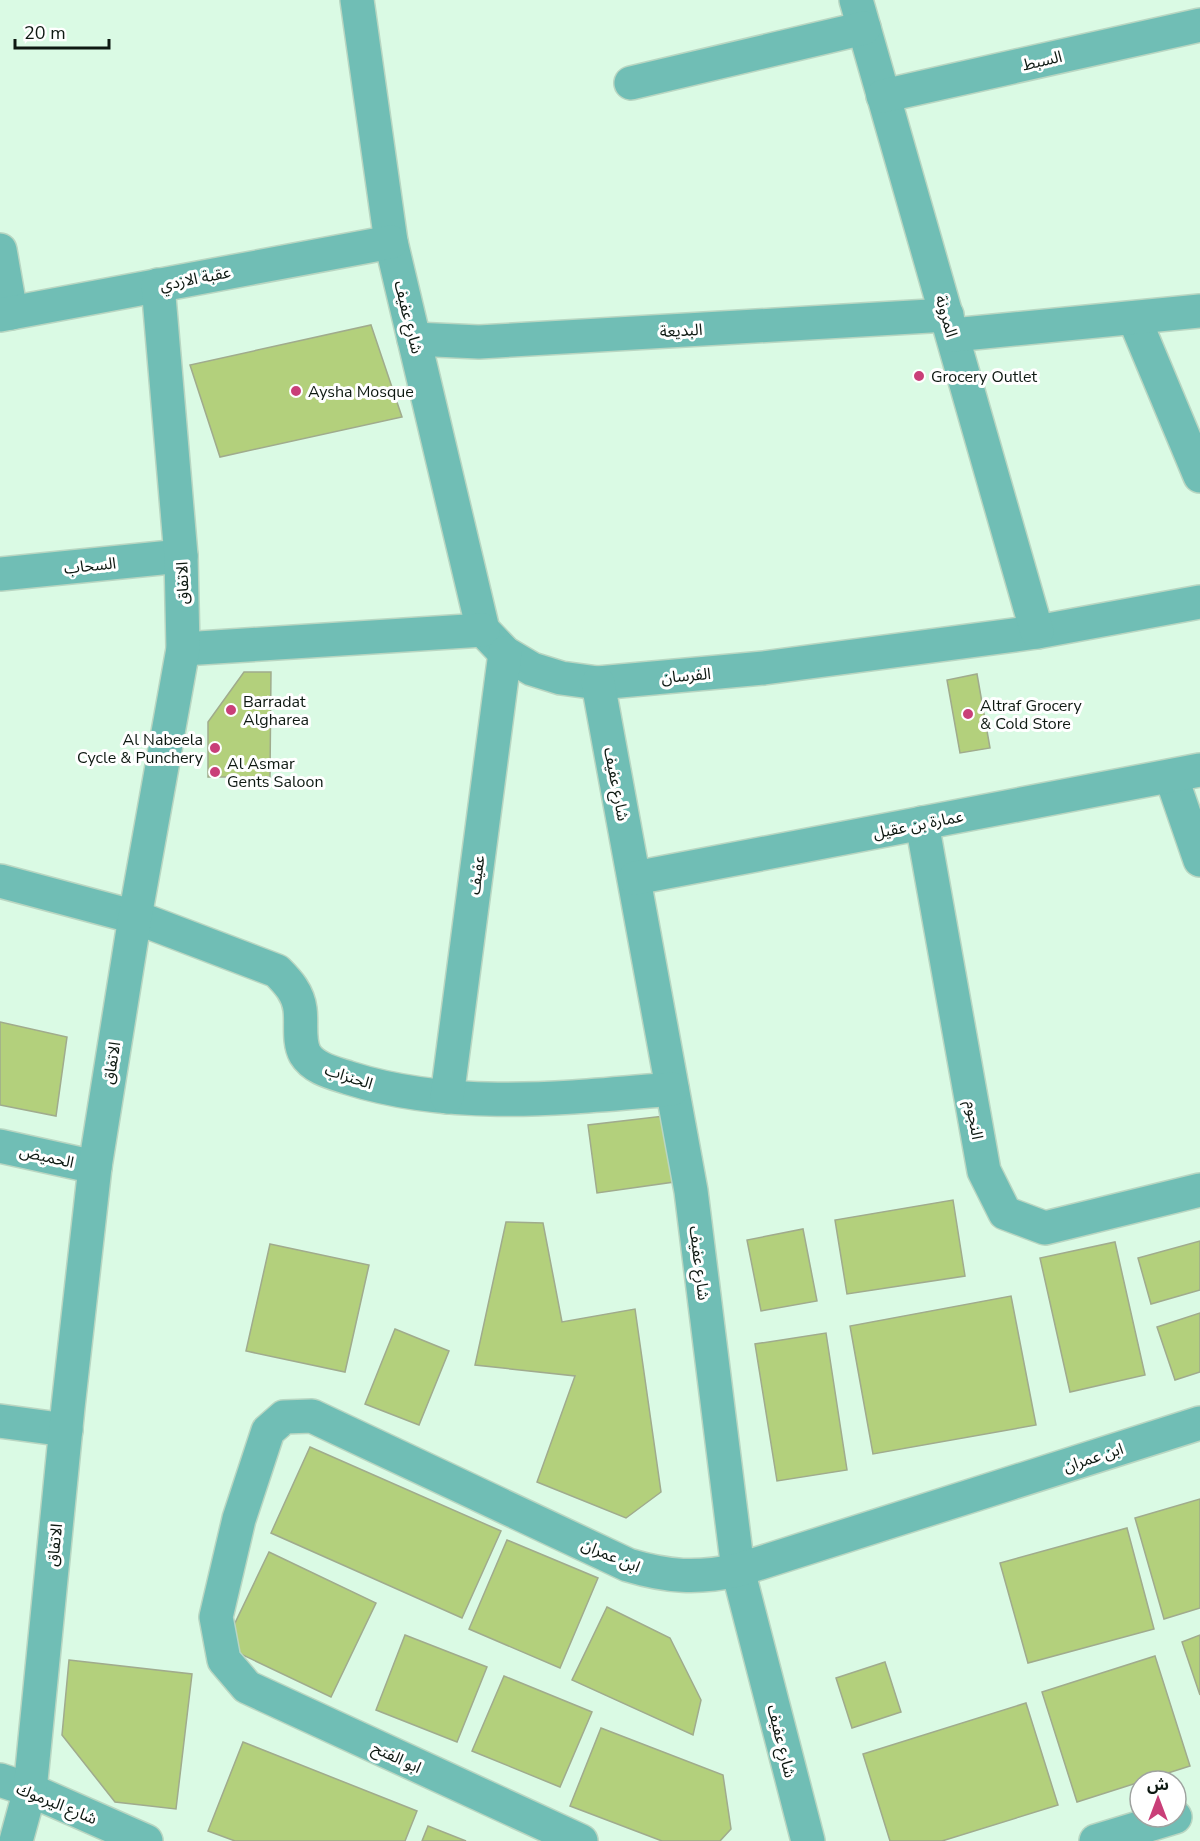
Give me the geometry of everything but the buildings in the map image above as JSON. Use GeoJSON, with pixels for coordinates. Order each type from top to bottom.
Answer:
{"type":"FeatureCollection","features":[{"type":"Feature","properties":{"kind":"street","name":"شارع عفيف"},"geometry":{"type":"LineString","coordinates":[[357,0],[391,242],[414,339],[494,642]]}},
{"type":"Feature","properties":{"kind":"street"},"geometry":{"type":"LineString","coordinates":[[631,83],[860,14]]}},
{"type":"Feature","properties":{"kind":"street","name":"المرونة"},"geometry":{"type":"LineString","coordinates":[[860,14],[1037,632]]}},
{"type":"Feature","properties":{"kind":"street","name":"السبط"},"geometry":{"type":"LineString","coordinates":[[883,96],[1200,25]]}},
{"type":"Feature","properties":{"kind":"street","name":"عقبة الازدي"},"geometry":{"type":"LineString","coordinates":[[5,314],[391,242]]}},
{"type":"Feature","properties":{"kind":"street"},"geometry":{"type":"LineString","coordinates":[[0,250],[5,314]]}},
{"type":"Feature","properties":{"kind":"street","name":"الاتفاق"},"geometry":{"type":"LineString","coordinates":[[16,1841],[15,1785],[66,1430],[95,1167],[135,917],[183,649],[181,556],[158,285]]}},
{"type":"Feature","properties":{"kind":"street","name":"البديعة"},"geometry":{"type":"LineString","coordinates":[[414,339],[479,342],[1134,318],[1200,311]]}},
{"type":"Feature","properties":{"kind":"street"},"geometry":{"type":"LineString","coordinates":[[1134,318],[1200,476]]}},
{"type":"Feature","properties":{"kind":"street","name":"السحاب"},"geometry":{"type":"LineString","coordinates":[[0,574],[181,556]]}},
{"type":"Feature","properties":{"kind":"street","name":"الفرسان"},"geometry":{"type":"LineString","coordinates":[[494,642],[532,669],[561,678],[598,683],[764,668],[1037,632],[1200,602]]}},
{"type":"Feature","properties":{"kind":"street"},"geometry":{"type":"LineString","coordinates":[[183,649],[494,642]]}},
{"type":"Feature","properties":{"kind":"street","name":"عفيف"},"geometry":{"type":"LineString","coordinates":[[447,1097],[494,642]]}},
{"type":"Feature","properties":{"kind":"street","name":"شارع عفيف"},"geometry":{"type":"LineString","coordinates":[[598,683],[691,1191],[738,1570],[808,1841]]}},
{"type":"Feature","properties":{"kind":"street"},"geometry":{"type":"LineString","coordinates":[[1185,773],[1200,860]]}},
{"type":"Feature","properties":{"kind":"street","name":"عمارة بن عقيل"},"geometry":{"type":"LineString","coordinates":[[635,878],[1185,773]]}},
{"type":"Feature","properties":{"kind":"street","name":"النجوم"},"geometry":{"type":"LineString","coordinates":[[922,824],[984,1171],[1005,1213],[1045,1228],[1200,1190]]}},
{"type":"Feature","properties":{"kind":"street","name":"الحنزاب"},"geometry":{"type":"LineString","coordinates":[[0,881],[135,917],[278,970],[293,988],[300,1008],[301,1032],[306,1055],[322,1069],[372,1085],[447,1097],[522,1100],[672,1089]]}},
{"type":"Feature","properties":{"kind":"street","name":"الحميض"},"geometry":{"type":"LineString","coordinates":[[0,1146],[95,1167]]}},
{"type":"Feature","properties":{"kind":"street","name":"ابن عمران"},"geometry":{"type":"LineString","coordinates":[[224,1659],[216,1617],[239,1519],[268,1431],[284,1417],[312,1416],[628,1565],[655,1573],[683,1577],[711,1576],[738,1570],[1200,1423]]}},
{"type":"Feature","properties":{"kind":"street"},"geometry":{"type":"LineString","coordinates":[[0,1421],[66,1430]]}},
{"type":"Feature","properties":{"kind":"street","name":"ابو الفتح"},"geometry":{"type":"LineString","coordinates":[[224,1659],[247,1687],[581,1841]]}},
{"type":"Feature","properties":{"kind":"street","name":"شارع اليرموك"},"geometry":{"type":"LineString","coordinates":[[15,1785],[146,1841]]}},
{"type":"Feature","properties":{"kind":"street"},"geometry":{"type":"LineString","coordinates":[[1096,1841],[1136,1829]]}},
{"type":"Feature","properties":{"kind":"place","name":"Grocery Outlet"},"geometry":{"type":"Point","coordinates":[919,376]}},
{"type":"Feature","properties":{"kind":"place","name":"Aysha Mosque"},"geometry":{"type":"Point","coordinates":[296,391]}},
{"type":"Feature","properties":{"kind":"place","name":"Barradat Algharea"},"geometry":{"type":"Point","coordinates":[231,710]}},
{"type":"Feature","properties":{"kind":"place","name":"Altraf Grocery & Cold Store"},"geometry":{"type":"Point","coordinates":[968,714]}},
{"type":"Feature","properties":{"kind":"place","name":"Al Nabeela Cycle & Punchery"},"geometry":{"type":"Point","coordinates":[215,748]}},
{"type":"Feature","properties":{"kind":"place","name":"Al Asmar Gents Saloon"},"geometry":{"type":"Point","coordinates":[215,772]}}]}
